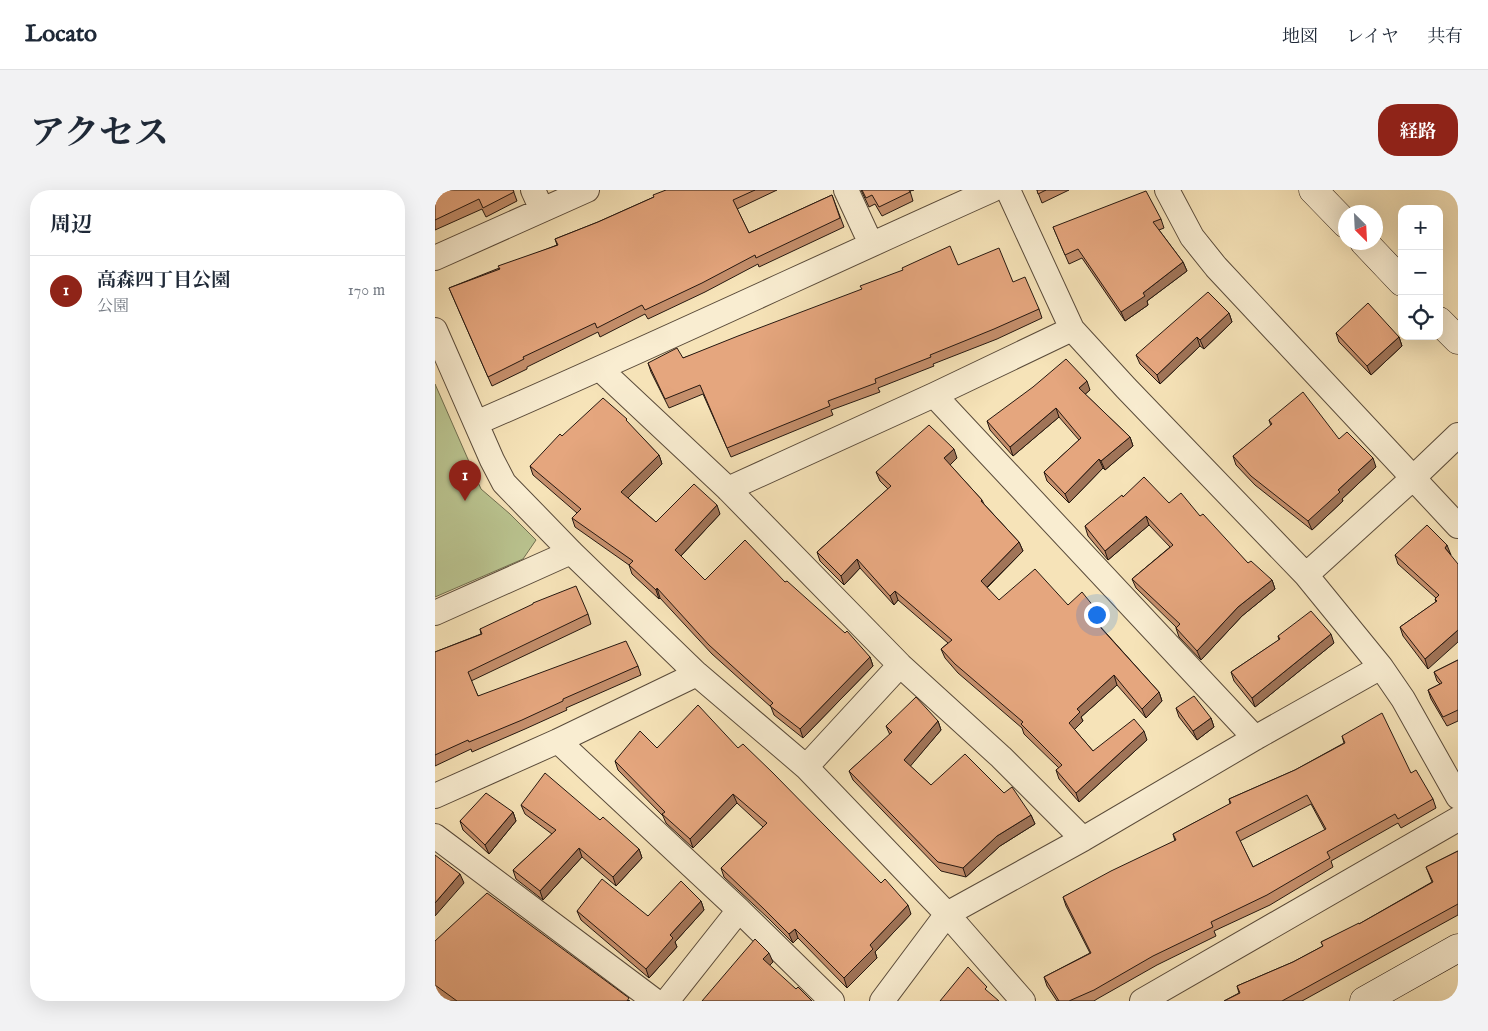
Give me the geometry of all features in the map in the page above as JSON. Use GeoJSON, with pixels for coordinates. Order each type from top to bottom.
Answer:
{"type":"FeatureCollection","features":[{"type":"Feature","properties":{"kind":"street"},"geometry":{"type":"LineString","coordinates":[[435,258],[537,200],[587,190]]}},
{"type":"Feature","properties":{"kind":"street"},"geometry":{"type":"LineString","coordinates":[[845,190],[871,244]]}},
{"type":"Feature","properties":{"kind":"street"},"geometry":{"type":"LineString","coordinates":[[476,423],[600,369],[992,190]]}},
{"type":"Feature","properties":{"kind":"street"},"geometry":{"type":"LineString","coordinates":[[1008,190],[1072,329],[1126,388],[1306,575],[1381,667],[1403,698],[1458,797]]}},
{"type":"Feature","properties":{"kind":"street"},"geometry":{"type":"LineString","coordinates":[[1167,190],[1192,237],[1215,267],[1458,526]]}},
{"type":"Feature","properties":{"kind":"street"},"geometry":{"type":"LineString","coordinates":[[1313,190],[1338,217]]}},
{"type":"Feature","properties":{"kind":"street"},"geometry":{"type":"LineString","coordinates":[[1371,250],[1398,278]]}},
{"type":"Feature","properties":{"kind":"street"},"geometry":{"type":"LineString","coordinates":[[1443,325],[1458,340]]}},
{"type":"Feature","properties":{"kind":"street"},"geometry":{"type":"LineString","coordinates":[[727,489],[934,395],[1072,329]]}},
{"type":"Feature","properties":{"kind":"street"},"geometry":{"type":"LineString","coordinates":[[435,330],[492,460],[505,484],[571,552],[697,674],[806,767],[947,914],[1023,1001]]}},
{"type":"Feature","properties":{"kind":"street"},"geometry":{"type":"LineString","coordinates":[[600,369],[727,489],[900,665],[1001,757],[1083,840]]}},
{"type":"Feature","properties":{"kind":"street"},"geometry":{"type":"LineString","coordinates":[[934,395],[1255,738]]}},
{"type":"Feature","properties":{"kind":"street"},"geometry":{"type":"LineString","coordinates":[[1306,575],[1458,435]]}},
{"type":"Feature","properties":{"kind":"street"},"geometry":{"type":"LineString","coordinates":[[435,613],[571,552]]}},
{"type":"Feature","properties":{"kind":"street"},"geometry":{"type":"LineString","coordinates":[[806,767],[900,665]]}},
{"type":"Feature","properties":{"kind":"street"},"geometry":{"type":"LineString","coordinates":[[882,1001],[947,914],[1083,840],[1255,738],[1381,667]]}},
{"type":"Feature","properties":{"kind":"street"},"geometry":{"type":"LineString","coordinates":[[435,796],[558,741],[697,674]]}},
{"type":"Feature","properties":{"kind":"street"},"geometry":{"type":"LineString","coordinates":[[558,741],[739,910],[832,1001]]}},
{"type":"Feature","properties":{"kind":"street"},"geometry":{"type":"LineString","coordinates":[[1142,1001],[1458,819]]}},
{"type":"Feature","properties":{"kind":"street"},"geometry":{"type":"LineString","coordinates":[[435,836],[655,1001]]}},
{"type":"Feature","properties":{"kind":"street"},"geometry":{"type":"LineString","coordinates":[[667,1001],[739,910]]}},
{"type":"Feature","properties":{"kind":"street"},"geometry":{"type":"LineString","coordinates":[[1364,1001],[1458,948]]}},
{"type":"Feature","properties":{"kind":"green space"},"geometry":{"type":"Polygon","coordinates":[[[435,384],[481,489],[536,540],[523,559],[435,597],[435,384]]]}},
{"type":"Feature","properties":{"kind":"building"},"geometry":{"type":"Polygon","coordinates":[[[435,190],[513,190],[514,192],[483,208],[479,199],[435,220],[435,190]]]}},
{"type":"Feature","properties":{"kind":"building"},"geometry":{"type":"Polygon","coordinates":[[[666,190],[755,190],[733,200],[749,233],[832,195],[840,218],[756,258],[755,255],[645,310],[642,305],[597,328],[595,323],[523,357],[524,359],[488,377],[449,288],[500,269],[498,266],[558,245],[555,239],[598,222],[666,190]]]}},
{"type":"Feature","properties":{"kind":"building"},"geometry":{"type":"Polygon","coordinates":[[[862,190],[909,190],[910,192],[879,207],[872,195],[866,198],[862,190]]]}},
{"type":"Feature","properties":{"kind":"building"},"geometry":{"type":"Polygon","coordinates":[[[1037,190],[1046,190],[1038,194],[1037,190]]]}},
{"type":"Feature","properties":{"kind":"building"},"geometry":{"type":"Polygon","coordinates":[[[1146,191],[1161,219],[1153,222],[1183,262],[1143,293],[1145,296],[1121,312],[1078,249],[1065,255],[1053,227],[1146,191]]]}},
{"type":"Feature","properties":{"kind":"building"},"geometry":{"type":"Polygon","coordinates":[[[950,246],[958,265],[999,248],[1013,282],[1025,277],[1039,309],[930,355],[931,357],[875,379],[876,383],[828,401],[830,406],[727,448],[700,385],[665,399],[648,363],[677,348],[683,358],[862,289],[860,286],[903,270],[902,268],[950,246]]]}},
{"type":"Feature","properties":{"kind":"building"},"geometry":{"type":"Polygon","coordinates":[[[1208,292],[1229,313],[1200,340],[1197,337],[1157,375],[1136,355],[1208,292]]]}},
{"type":"Feature","properties":{"kind":"building"},"geometry":{"type":"Polygon","coordinates":[[[1368,303],[1398,338],[1367,366],[1336,333],[1368,303]]]}},
{"type":"Feature","properties":{"kind":"building"},"geometry":{"type":"Polygon","coordinates":[[[1066,359],[1087,381],[1079,388],[1130,437],[1101,461],[1099,459],[1065,494],[1044,472],[1081,438],[1056,408],[1010,447],[987,421],[1033,387],[1066,359]]]}},
{"type":"Feature","properties":{"kind":"building"},"geometry":{"type":"Polygon","coordinates":[[[1303,392],[1339,439],[1347,432],[1373,458],[1308,521],[1251,476],[1233,456],[1272,424],[1269,420],[1303,392]]]}},
{"type":"Feature","properties":{"kind":"building"},"geometry":{"type":"Polygon","coordinates":[[[603,398],[627,419],[659,455],[621,492],[656,522],[694,484],[717,505],[675,550],[705,580],[745,540],[785,582],[787,581],[845,633],[847,631],[870,657],[800,729],[770,706],[773,703],[709,645],[657,588],[656,590],[629,565],[633,561],[572,518],[581,509],[530,466],[560,434],[562,436],[603,398]]]}},
{"type":"Feature","properties":{"kind":"building"},"geometry":{"type":"Polygon","coordinates":[[[929,425],[954,449],[944,458],[1019,542],[981,581],[999,600],[1035,569],[1068,605],[1082,592],[1098,612],[1092,618],[1159,692],[1142,709],[1114,675],[1077,709],[1080,712],[1069,723],[1093,751],[1134,719],[1144,731],[1076,793],[1056,770],[1062,765],[1021,724],[1023,722],[955,664],[941,649],[952,640],[895,591],[890,596],[857,559],[841,576],[817,552],[891,486],[876,472],[929,425]]]}},
{"type":"Feature","properties":{"kind":"building"},"geometry":{"type":"Polygon","coordinates":[[[1144,477],[1169,503],[1181,493],[1200,516],[1203,514],[1248,563],[1251,561],[1272,580],[1238,607],[1197,651],[1176,628],[1180,624],[1132,579],[1173,545],[1146,516],[1105,551],[1085,526],[1122,495],[1123,497],[1144,477]]]}},
{"type":"Feature","properties":{"kind":"building"},"geometry":{"type":"Polygon","coordinates":[[[1427,525],[1447,545],[1445,548],[1458,564],[1458,630],[1425,659],[1400,627],[1437,601],[1435,599],[1439,595],[1395,555],[1427,525]]]}},
{"type":"Feature","properties":{"kind":"building"},"geometry":{"type":"Polygon","coordinates":[[[576,586],[588,614],[468,672],[478,696],[626,641],[638,666],[563,699],[563,701],[522,720],[469,742],[468,740],[435,755],[435,652],[482,634],[480,629],[533,603],[576,586]]]}},
{"type":"Feature","properties":{"kind":"building"},"geometry":{"type":"Polygon","coordinates":[[[1311,611],[1331,634],[1252,698],[1231,672],[1280,639],[1278,636],[1311,611]]]}},
{"type":"Feature","properties":{"kind":"building"},"geometry":{"type":"Polygon","coordinates":[[[1458,660],[1458,710],[1443,717],[1428,690],[1442,683],[1434,672],[1458,660]]]}},
{"type":"Feature","properties":{"kind":"building"},"geometry":{"type":"Polygon","coordinates":[[[1194,696],[1211,718],[1193,731],[1176,708],[1194,696]]]}},
{"type":"Feature","properties":{"kind":"building"},"geometry":{"type":"Polygon","coordinates":[[[916,697],[938,721],[904,760],[931,785],[965,754],[1004,793],[1012,787],[1031,815],[997,836],[963,868],[938,862],[849,771],[892,732],[886,726],[916,697]]]}},
{"type":"Feature","properties":{"kind":"building"},"geometry":{"type":"Polygon","coordinates":[[[698,705],[738,748],[743,744],[881,883],[885,879],[908,905],[870,945],[873,949],[844,978],[795,929],[789,934],[721,868],[767,823],[733,794],[690,839],[662,814],[665,812],[615,761],[640,731],[657,748],[698,705]]]}},
{"type":"Feature","properties":{"kind":"building"},"geometry":{"type":"Polygon","coordinates":[[[1382,713],[1411,773],[1416,770],[1433,799],[1398,819],[1395,814],[1327,852],[1330,858],[1267,895],[1211,922],[1213,927],[1153,956],[1094,990],[1069,1001],[1059,1001],[1044,977],[1091,953],[1063,897],[1111,871],[1176,840],[1173,834],[1231,803],[1229,799],[1295,770],[1345,743],[1342,736],[1382,713]],[[1307,795],[1236,832],[1253,867],[1326,829],[1307,795]]]}},
{"type":"Feature","properties":{"kind":"building"},"geometry":{"type":"Polygon","coordinates":[[[545,773],[600,820],[603,817],[639,849],[613,877],[579,848],[540,891],[513,870],[556,830],[521,805],[545,773]]]}},
{"type":"Feature","properties":{"kind":"building"},"geometry":{"type":"Polygon","coordinates":[[[486,793],[513,812],[485,845],[460,821],[486,793]]]}},
{"type":"Feature","properties":{"kind":"building"},"geometry":{"type":"Polygon","coordinates":[[[1458,851],[1458,904],[1282,1001],[1224,1001],[1240,993],[1237,986],[1293,962],[1323,946],[1321,942],[1359,924],[1433,882],[1426,867],[1458,851]]]}},
{"type":"Feature","properties":{"kind":"building"},"geometry":{"type":"Polygon","coordinates":[[[435,855],[460,874],[435,903],[435,855]]]}},
{"type":"Feature","properties":{"kind":"building"},"geometry":{"type":"Polygon","coordinates":[[[602,879],[648,916],[681,881],[701,901],[670,935],[673,938],[646,969],[577,911],[602,879]]]}},
{"type":"Feature","properties":{"kind":"building"},"geometry":{"type":"Polygon","coordinates":[[[487,893],[629,998],[627,1001],[457,1001],[435,985],[435,941],[487,893]]]}},
{"type":"Feature","properties":{"kind":"building"},"geometry":{"type":"Polygon","coordinates":[[[755,939],[769,953],[763,959],[796,989],[798,987],[812,1001],[702,1001],[755,939]]]}},
{"type":"Feature","properties":{"kind":"building"},"geometry":{"type":"Polygon","coordinates":[[[968,967],[987,987],[985,989],[999,1001],[940,1001],[968,967]]]}},
{"type":"Feature","properties":{"kind":"place","name":"高森四丁目公園"},"geometry":{"type":"Point","coordinates":[465,501]}}]}
